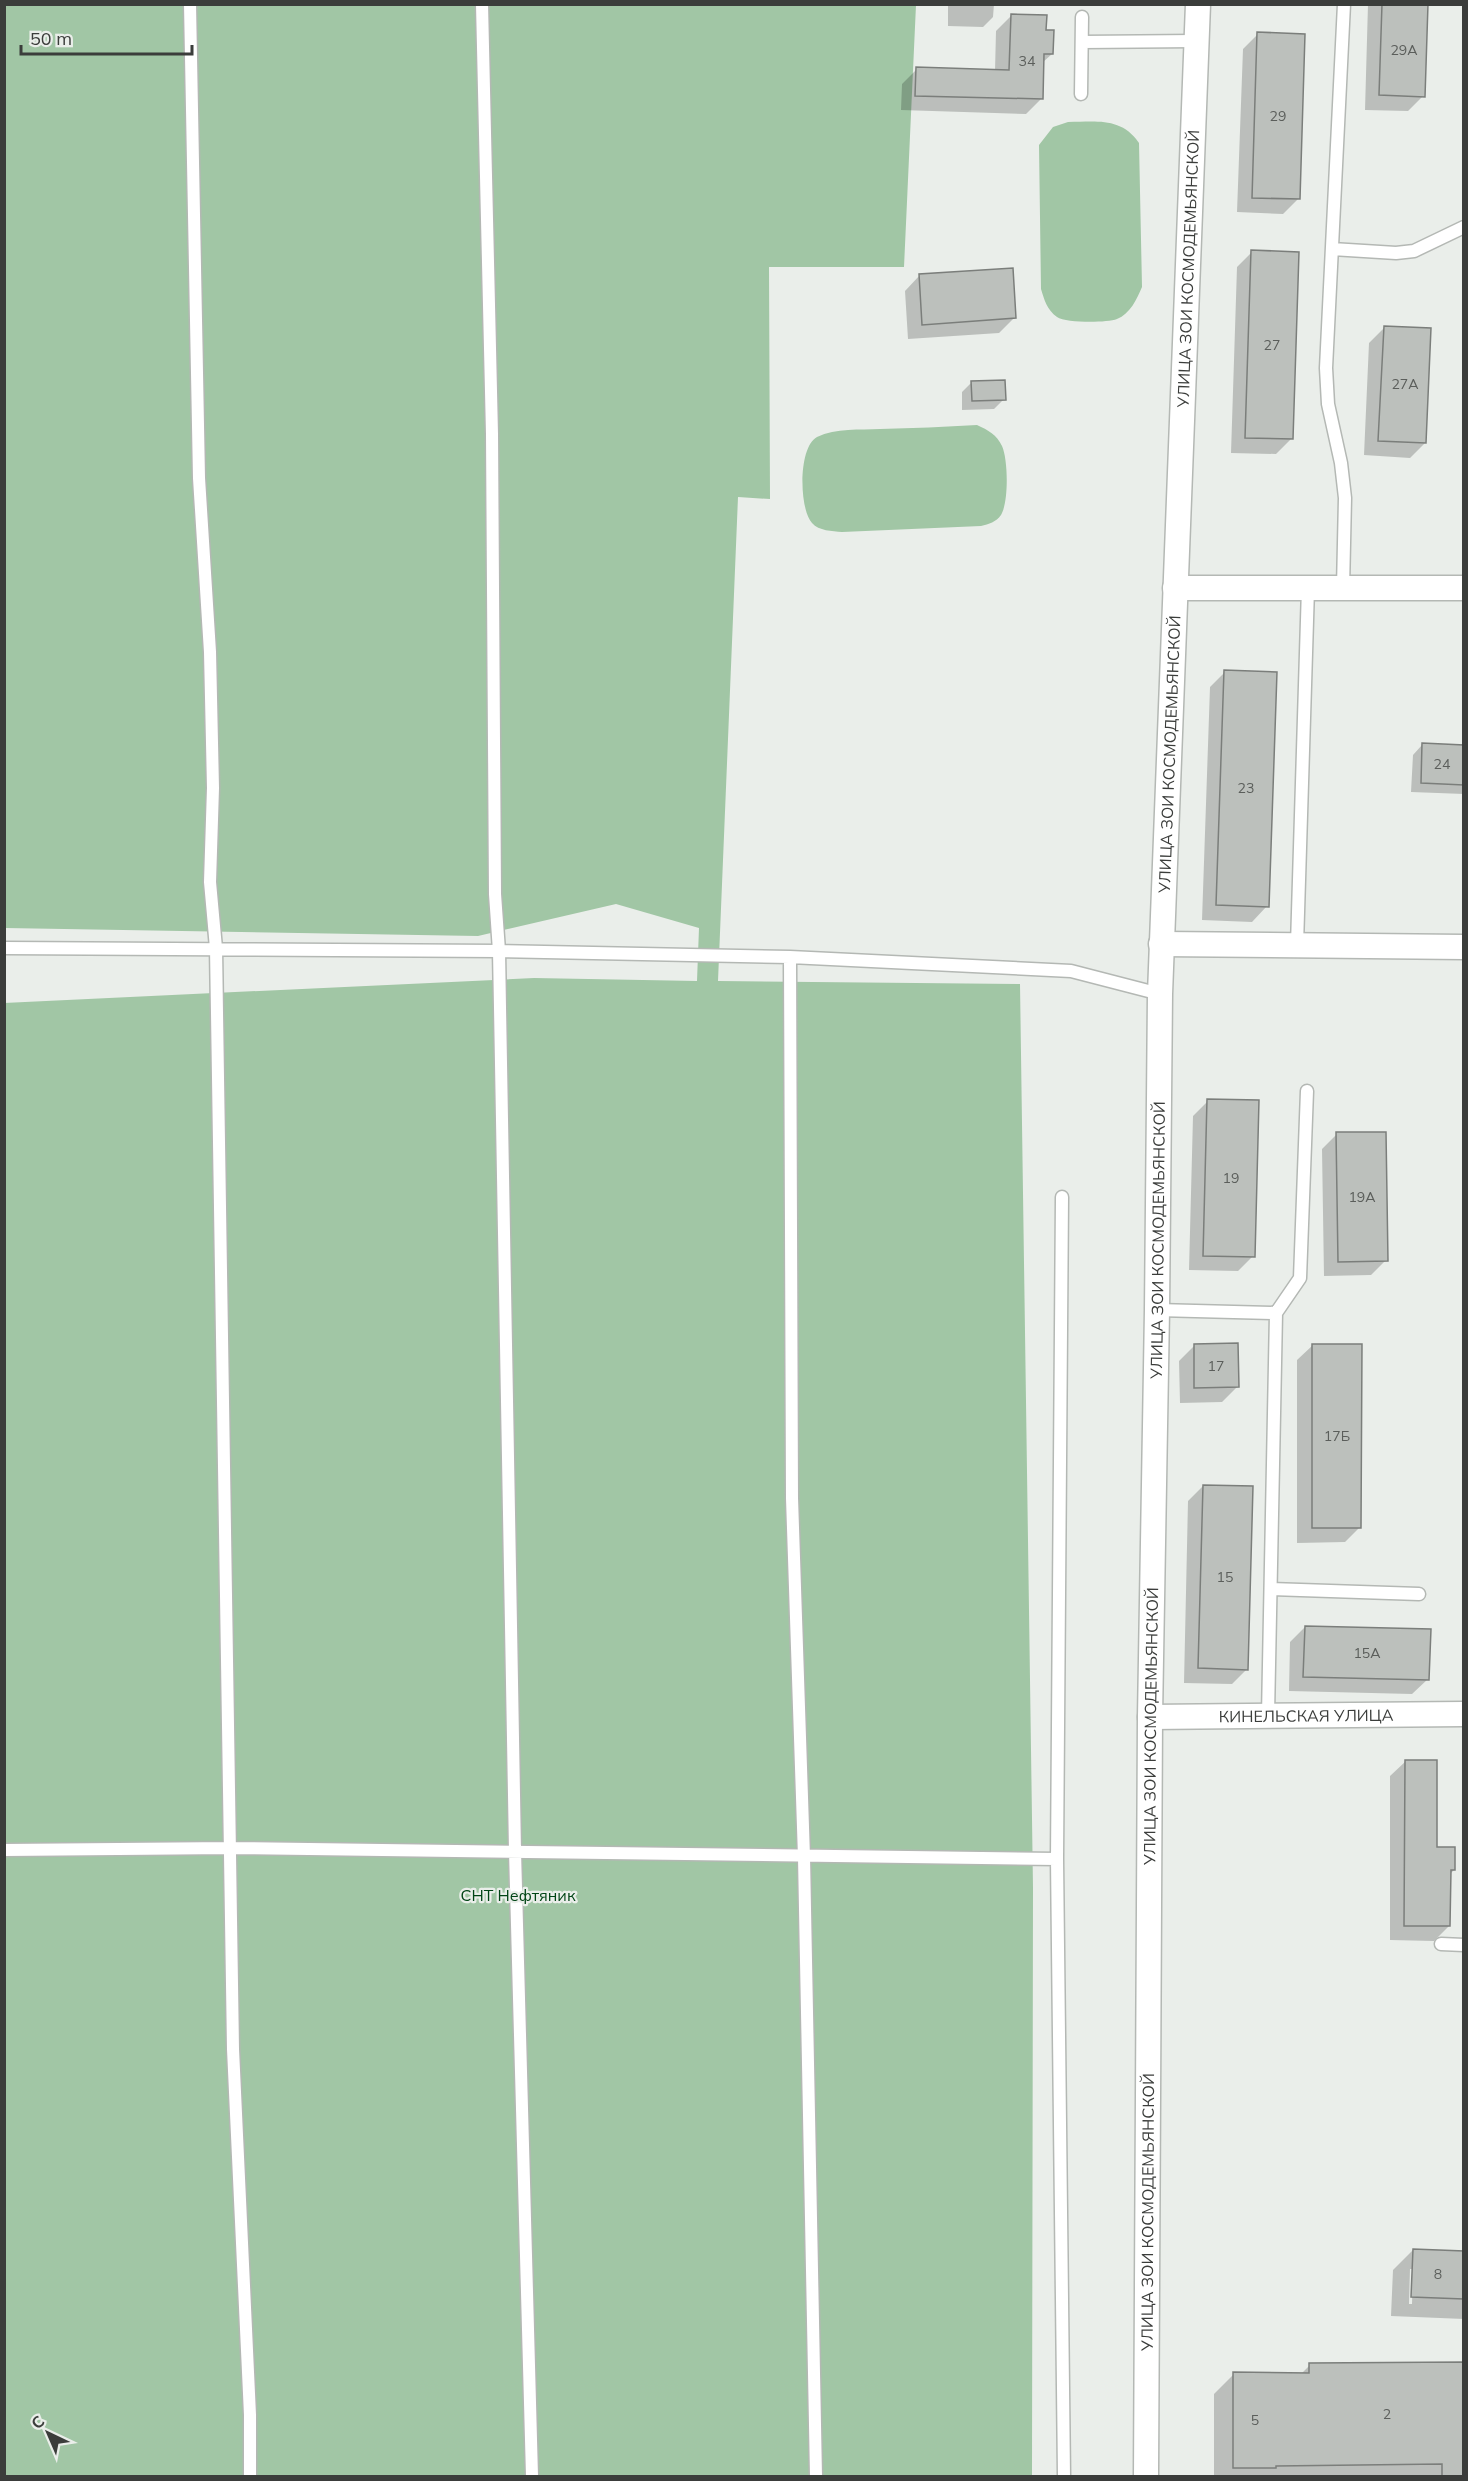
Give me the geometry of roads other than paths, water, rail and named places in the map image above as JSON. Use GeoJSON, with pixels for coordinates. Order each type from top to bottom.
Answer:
{"type":"FeatureCollection","features":[{"type":"Feature","properties":{"kind":"street","name":"УЛИЦА ЗОИ КОСМОДЕМЬЯНСКОЙ"},"geometry":{"type":"LineString","coordinates":[[1146,2476],[1150,1717],[1161,944],[1198,4]]}},
{"type":"Feature","properties":{"kind":"street"},"geometry":{"type":"LineString","coordinates":[[1174,588],[1464,588]]}},
{"type":"Feature","properties":{"kind":"street"},"geometry":{"type":"LineString","coordinates":[[1161,944],[1464,947]]}},
{"type":"Feature","properties":{"kind":"street","name":"КИНЕЛЬСКАЯ УЛИЦА"},"geometry":{"type":"LineString","coordinates":[[1150,1717],[1464,1714]]}},
{"type":"Feature","properties":{"kind":"lane"},"geometry":{"type":"LineString","coordinates":[[190,4],[199,478],[210,652],[213,788],[210,882],[216,948],[233,2049],[249,2403],[250,2476]]}},
{"type":"Feature","properties":{"kind":"lane"},"geometry":{"type":"LineString","coordinates":[[482,4],[492,434],[495,894],[500,951],[515,1851],[532,2476]]}},
{"type":"Feature","properties":{"kind":"lane"},"geometry":{"type":"LineString","coordinates":[[1343,588],[1345,498],[1341,463],[1328,404],[1326,368],[1344,4]]}},
{"type":"Feature","properties":{"kind":"lane"},"geometry":{"type":"LineString","coordinates":[[1082,17],[1082,94]]}},
{"type":"Feature","properties":{"kind":"lane"},"geometry":{"type":"LineString","coordinates":[[1082,42],[1196,41]]}},
{"type":"Feature","properties":{"kind":"lane"},"geometry":{"type":"LineString","coordinates":[[1332,249],[1396,253],[1414,251],[1464,226]]}},
{"type":"Feature","properties":{"kind":"lane"},"geometry":{"type":"LineString","coordinates":[[1297,945],[1308,588]]}},
{"type":"Feature","properties":{"kind":"lane"},"geometry":{"type":"LineString","coordinates":[[4,948],[500,951],[790,957],[1071,971],[1160,994]]}},
{"type":"Feature","properties":{"kind":"lane"},"geometry":{"type":"LineString","coordinates":[[790,957],[792,1498],[804,1857],[816,2476]]}},
{"type":"Feature","properties":{"kind":"lane"},"geometry":{"type":"LineString","coordinates":[[1268,1715],[1276,1313],[1300,1278],[1307,1091]]}},
{"type":"Feature","properties":{"kind":"lane"},"geometry":{"type":"LineString","coordinates":[[1062,1197],[1057,1859],[1064,2476]]}},
{"type":"Feature","properties":{"kind":"lane"},"geometry":{"type":"LineString","coordinates":[[1157,1310],[1276,1313]]}},
{"type":"Feature","properties":{"kind":"lane"},"geometry":{"type":"LineString","coordinates":[[1271,1589],[1419,1594]]}},
{"type":"Feature","properties":{"kind":"lane"},"geometry":{"type":"LineString","coordinates":[[4,1850],[231,1848],[1057,1859]]}},
{"type":"Feature","properties":{"kind":"lane"},"geometry":{"type":"LineString","coordinates":[[1441,1944],[1464,1945]]}},
{"type":"Feature","properties":{"kind":"park label","name":"СНТ Нефтяник"},"geometry":{"type":"Point","coordinates":[518,1895]}}]}
